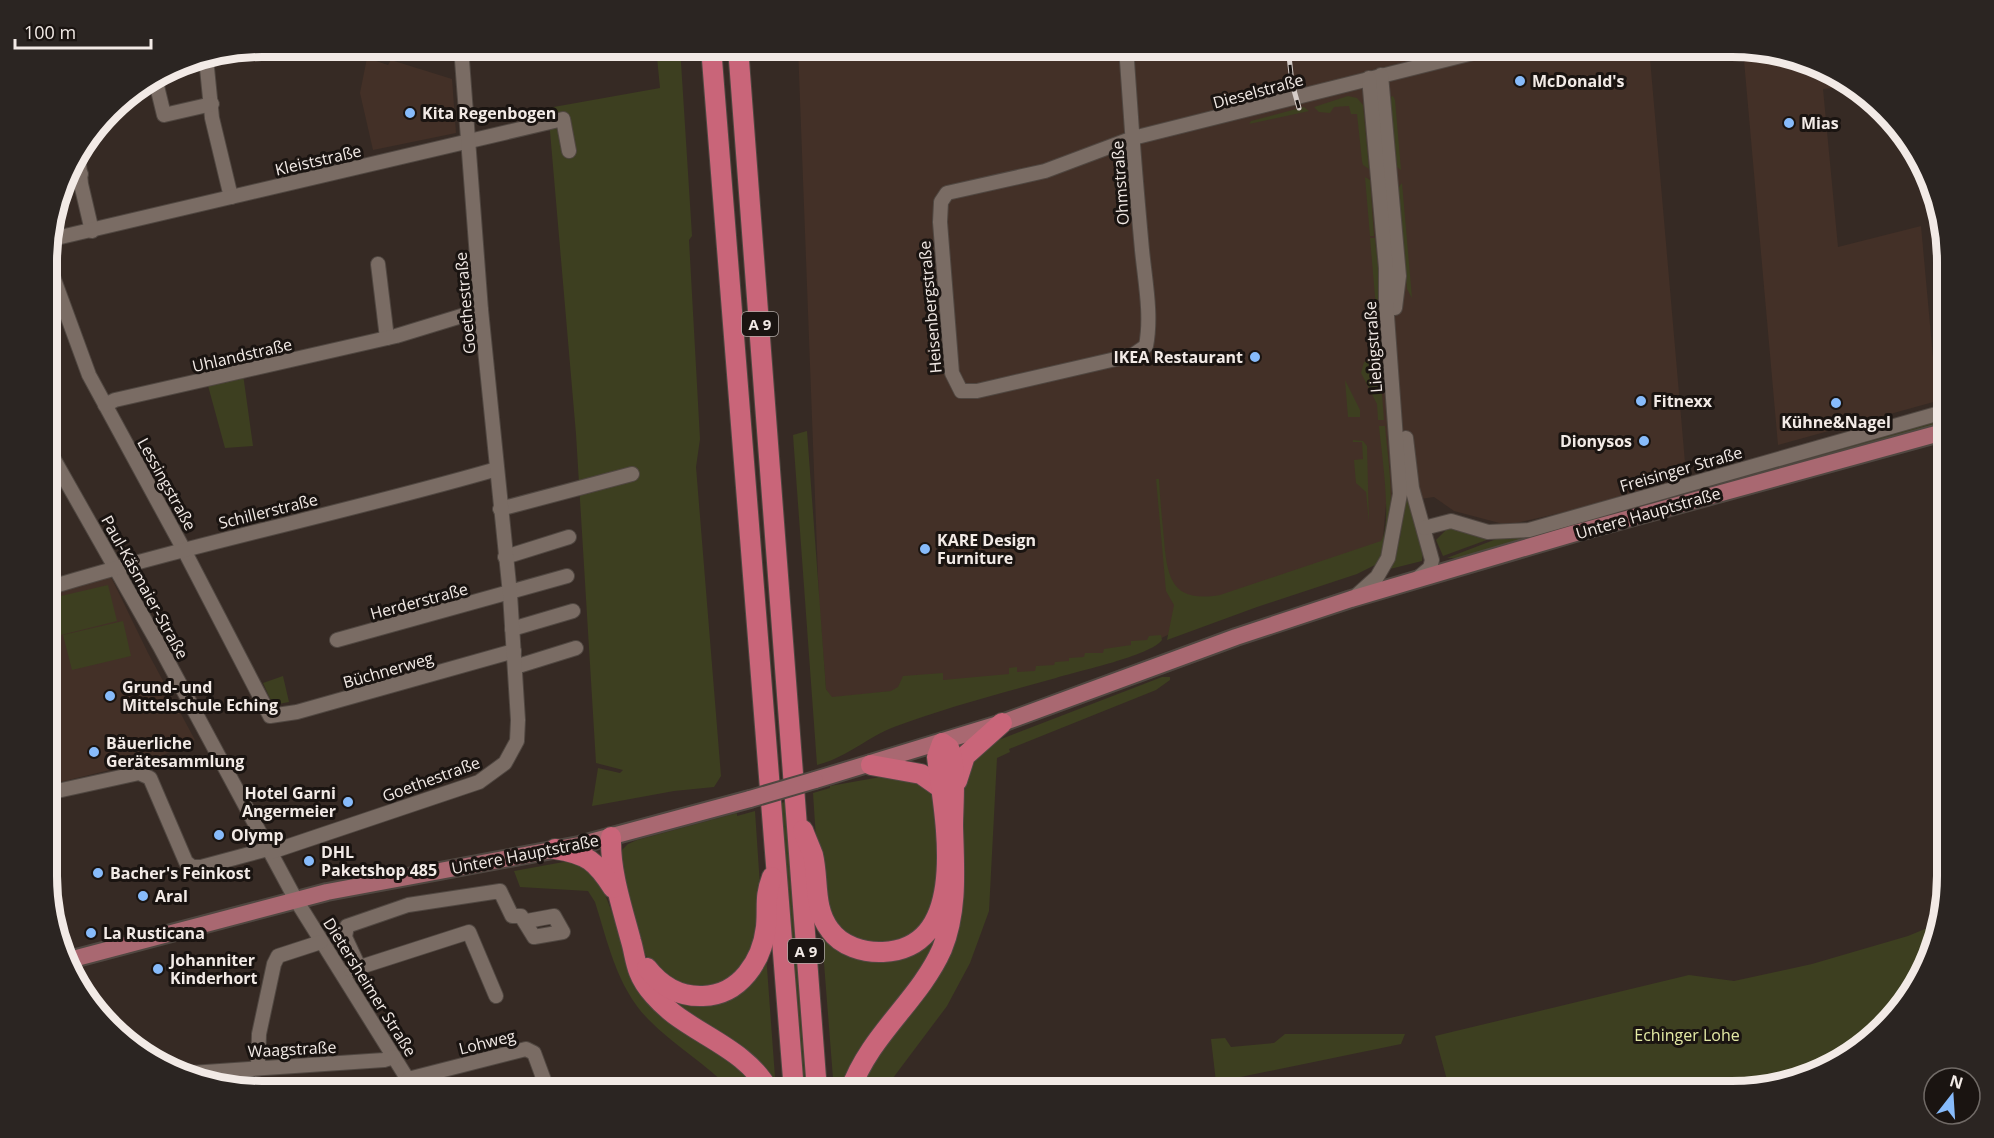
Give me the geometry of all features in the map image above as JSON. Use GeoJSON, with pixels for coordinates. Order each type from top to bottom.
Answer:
{"type":"FeatureCollection","features":[{"type":"Feature","properties":{"kind":"highway","name":"A 9"},"geometry":{"type":"LineString","coordinates":[[712,57],[793,1081]]}},
{"type":"Feature","properties":{"kind":"highway","name":"A 9"},"geometry":{"type":"LineString","coordinates":[[739,57],[816,1081]]}},
{"type":"Feature","properties":{"kind":"highway"},"geometry":{"type":"LineString","coordinates":[[795,810],[813,856],[818,900],[830,930],[855,948],[886,952],[917,941],[933,925],[941,908],[946,882],[947,791],[965,756],[1002,723]]}},
{"type":"Feature","properties":{"kind":"highway"},"geometry":{"type":"LineString","coordinates":[[855,1081],[869,1050],[932,967],[946,938],[954,888],[947,791],[937,757],[942,742]]}},
{"type":"Feature","properties":{"kind":"highway"},"geometry":{"type":"LineString","coordinates":[[871,765],[921,774],[947,791]]}},
{"type":"Feature","properties":{"kind":"highway"},"geometry":{"type":"LineString","coordinates":[[601,870],[598,847],[607,838]]}},
{"type":"Feature","properties":{"kind":"highway"},"geometry":{"type":"LineString","coordinates":[[607,838],[639,973],[664,1005],[752,1067],[762,1081]]}},
{"type":"Feature","properties":{"kind":"highway"},"geometry":{"type":"LineString","coordinates":[[555,849],[588,858],[601,870],[620,898]]}},
{"type":"Feature","properties":{"kind":"highway"},"geometry":{"type":"LineString","coordinates":[[635,954],[654,977],[678,992],[709,996],[730,988],[747,975],[758,957],[766,924],[765,895],[777,866]]}},
{"type":"Feature","properties":{"kind":"main road","name":"Untere Hauptstraße"},"geometry":{"type":"LineString","coordinates":[[74,959],[296,900],[607,838],[871,765],[1002,723],[1236,636],[1351,599],[1798,471],[1937,434]]}},
{"type":"Feature","properties":{"kind":"street","name":"Goethestraße"},"geometry":{"type":"LineString","coordinates":[[57,791],[140,773],[150,778],[186,862],[192,867],[201,867],[270,850],[479,782],[505,763],[517,741],[515,667],[510,594],[481,310],[462,57]]}},
{"type":"Feature","properties":{"kind":"street","name":"Ohmstraße"},"geometry":{"type":"LineString","coordinates":[[1127,57],[1149,318]]}},
{"type":"Feature","properties":{"kind":"street","name":"Dieselstraße"},"geometry":{"type":"LineString","coordinates":[[1133,138],[1188,126],[1452,57]]}},
{"type":"Feature","properties":{"kind":"street"},"geometry":{"type":"LineString","coordinates":[[207,65],[212,118],[231,197]]}},
{"type":"Feature","properties":{"kind":"street","name":"Liebigstraße"},"geometry":{"type":"LineString","coordinates":[[1375,76],[1399,276],[1395,297],[1412,488],[1432,560]]}},
{"type":"Feature","properties":{"kind":"street","name":"Liebigstraße"},"geometry":{"type":"LineString","coordinates":[[1351,599],[1377,577],[1388,558],[1396,530],[1400,494],[1386,302],[1375,76]]}},
{"type":"Feature","properties":{"kind":"street"},"geometry":{"type":"LineString","coordinates":[[157,86],[164,115],[212,104]]}},
{"type":"Feature","properties":{"kind":"street","name":"Kleiststraße"},"geometry":{"type":"LineString","coordinates":[[59,238],[563,119],[569,151]]}},
{"type":"Feature","properties":{"kind":"street","name":"Heisenbergstraße"},"geometry":{"type":"LineString","coordinates":[[1133,138],[1045,171],[953,191],[942,197],[940,222],[953,380],[961,391],[966,392],[1133,355],[1146,346],[1149,318]]}},
{"type":"Feature","properties":{"kind":"street"},"geometry":{"type":"LineString","coordinates":[[80,168],[92,231]]}},
{"type":"Feature","properties":{"kind":"street"},"geometry":{"type":"LineString","coordinates":[[77,175],[81,174]]}},
{"type":"Feature","properties":{"kind":"street"},"geometry":{"type":"LineString","coordinates":[[378,264],[387,338]]}},
{"type":"Feature","properties":{"kind":"street","name":"Lessingstraße"},"geometry":{"type":"LineString","coordinates":[[57,288],[89,375],[184,550],[270,716]]}},
{"type":"Feature","properties":{"kind":"street","name":"Uhlandstraße"},"geometry":{"type":"LineString","coordinates":[[105,405],[115,400],[387,338],[481,310]]}},
{"type":"Feature","properties":{"kind":"street","name":"Freisinger Straße"},"geometry":{"type":"LineString","coordinates":[[1424,528],[1451,521],[1488,532],[1529,530],[1937,414]]}},
{"type":"Feature","properties":{"kind":"street","name":"Paul-Käsmaier-Straße"},"geometry":{"type":"LineString","coordinates":[[57,465],[296,900]]}},
{"type":"Feature","properties":{"kind":"street","name":"Schillerstraße"},"geometry":{"type":"LineString","coordinates":[[57,585],[184,550],[414,493],[496,469]]}},
{"type":"Feature","properties":{"kind":"street"},"geometry":{"type":"LineString","coordinates":[[500,509],[632,474]]}},
{"type":"Feature","properties":{"kind":"street"},"geometry":{"type":"LineString","coordinates":[[505,557],[570,537]]}},
{"type":"Feature","properties":{"kind":"street"},"geometry":{"type":"LineString","coordinates":[[1411,582],[1430,568],[1432,560],[1444,566],[1460,568]]}},
{"type":"Feature","properties":{"kind":"street"},"geometry":{"type":"LineString","coordinates":[[510,594],[567,576]]}},
{"type":"Feature","properties":{"kind":"street","name":"Herderstraße"},"geometry":{"type":"LineString","coordinates":[[337,640],[510,594]]}},
{"type":"Feature","properties":{"kind":"street"},"geometry":{"type":"LineString","coordinates":[[512,629],[573,611]]}},
{"type":"Feature","properties":{"kind":"street"},"geometry":{"type":"LineString","coordinates":[[515,667],[576,648]]}},
{"type":"Feature","properties":{"kind":"street","name":"Büchnerweg"},"geometry":{"type":"LineString","coordinates":[[270,716],[297,712],[514,651]]}},
{"type":"Feature","properties":{"kind":"street"},"geometry":{"type":"LineString","coordinates":[[359,967],[345,938],[348,926],[408,905],[500,891],[512,916],[521,916],[527,921]]}},
{"type":"Feature","properties":{"kind":"street","name":"Dietersheimer Straße"},"geometry":{"type":"LineString","coordinates":[[296,900],[408,1079]]}},
{"type":"Feature","properties":{"kind":"street"},"geometry":{"type":"LineString","coordinates":[[341,974],[469,932],[496,996]]}},
{"type":"Feature","properties":{"kind":"street"},"geometry":{"type":"LineString","coordinates":[[258,1067],[259,1034],[274,964],[278,956],[321,942]]}},
{"type":"Feature","properties":{"kind":"street","name":"Lohweg"},"geometry":{"type":"LineString","coordinates":[[408,1079],[526,1049],[534,1053],[544,1081]]}},
{"type":"Feature","properties":{"kind":"street","name":"Waagstraße"},"geometry":{"type":"LineString","coordinates":[[203,1072],[384,1060],[394,1057]]}},
{"type":"Feature","properties":{"kind":"shaded area"},"geometry":{"type":"Polygon","coordinates":[[[798,57],[1650,57],[1686,474],[1681,478],[1573,510],[1507,525],[1454,511],[1434,497],[1386,504],[1383,538],[1373,555],[1203,618],[1149,644],[1050,673],[832,698],[826,689],[819,603],[798,57]]]}},
{"type":"Feature","properties":{"kind":"shaded area","name":"Kita Regenbogen"},"geometry":{"type":"Polygon","coordinates":[[[367,58],[388,65],[391,60],[452,79],[456,133],[373,150],[360,93],[367,58]]]}},
{"type":"Feature","properties":{"kind":"shaded area"},"geometry":{"type":"Polygon","coordinates":[[[1744,58],[1785,64],[1811,73],[1840,87],[1823,89],[1838,247],[1921,226],[1937,401],[1778,445],[1744,58]]]}},
{"type":"Feature","properties":{"kind":"shaded area","name":"Grund- und Mittelschule Eching"},"geometry":{"type":"Polygon","coordinates":[[[110,575],[148,653],[195,740],[155,759],[57,783],[57,590],[110,575]]]}},
{"type":"Feature","properties":{"kind":"green space"},"geometry":{"type":"Polygon","coordinates":[[[657,57],[681,57],[692,236],[689,240],[700,439],[696,467],[721,776],[714,787],[674,791],[592,806],[598,768],[620,773],[623,770],[596,763],[576,434],[548,108],[660,88],[657,57]]]}},
{"type":"Feature","properties":{"kind":"green space"},"geometry":{"type":"Polygon","coordinates":[[[1348,96],[1357,98],[1363,105],[1369,169],[1363,165],[1362,161],[1357,114],[1351,114],[1349,106],[1334,107],[1330,113],[1319,112],[1314,107],[1348,96]]]}},
{"type":"Feature","properties":{"kind":"green space"},"geometry":{"type":"Polygon","coordinates":[[[1393,96],[1401,170],[1397,167],[1390,97],[1393,96]]]}},
{"type":"Feature","properties":{"kind":"green space"},"geometry":{"type":"Polygon","coordinates":[[[1304,107],[1309,111],[1249,124],[1251,121],[1304,107]]]}},
{"type":"Feature","properties":{"kind":"green space"},"geometry":{"type":"Polygon","coordinates":[[[1365,177],[1370,180],[1374,236],[1370,236],[1365,177]]]}},
{"type":"Feature","properties":{"kind":"green space"},"geometry":{"type":"Polygon","coordinates":[[[1402,183],[1412,298],[1407,289],[1398,188],[1402,183]]]}},
{"type":"Feature","properties":{"kind":"green space"},"geometry":{"type":"Polygon","coordinates":[[[1370,238],[1375,238],[1380,286],[1381,311],[1378,331],[1375,331],[1377,320],[1370,238]]]}},
{"type":"Feature","properties":{"kind":"green space"},"geometry":{"type":"Polygon","coordinates":[[[1368,361],[1381,381],[1384,420],[1378,420],[1377,404],[1361,373],[1364,362],[1368,361]]]}},
{"type":"Feature","properties":{"kind":"green space"},"geometry":{"type":"Polygon","coordinates":[[[243,374],[253,446],[225,448],[207,382],[243,374]]]}},
{"type":"Feature","properties":{"kind":"green space"},"geometry":{"type":"Polygon","coordinates":[[[1345,380],[1360,410],[1360,417],[1348,417],[1345,380]]]}},
{"type":"Feature","properties":{"kind":"green space"},"geometry":{"type":"Polygon","coordinates":[[[1937,419],[1937,426],[1458,558],[1447,558],[1499,538],[1529,535],[1937,419]]]}},
{"type":"Feature","properties":{"kind":"green space"},"geometry":{"type":"Polygon","coordinates":[[[1379,426],[1385,426],[1391,496],[1388,530],[1377,564],[1357,574],[1167,640],[1174,605],[1166,591],[1156,479],[1159,479],[1165,554],[1171,577],[1182,592],[1204,597],[1220,595],[1381,541],[1386,519],[1386,503],[1379,426]]]}},
{"type":"Feature","properties":{"kind":"green space"},"geometry":{"type":"Polygon","coordinates":[[[807,431],[826,689],[832,697],[891,691],[898,687],[903,676],[943,673],[943,680],[1009,674],[1009,668],[1017,667],[1017,672],[1035,671],[1036,666],[1054,665],[1055,662],[1069,661],[1069,658],[1084,657],[1085,653],[1103,653],[1104,649],[1131,645],[1131,641],[1147,640],[1149,636],[1161,635],[1162,640],[1155,646],[1129,657],[934,713],[894,727],[828,762],[817,765],[793,435],[807,431]]]}},
{"type":"Feature","properties":{"kind":"green space"},"geometry":{"type":"Polygon","coordinates":[[[1353,440],[1363,441],[1367,446],[1369,524],[1366,492],[1356,483],[1354,460],[1363,459],[1362,442],[1353,442],[1353,440]]]}},
{"type":"Feature","properties":{"kind":"green space"},"geometry":{"type":"Polygon","coordinates":[[[1406,490],[1423,552],[1422,561],[1390,569],[1400,538],[1406,490]]]}},
{"type":"Feature","properties":{"kind":"green space"},"geometry":{"type":"Polygon","coordinates":[[[1448,528],[1492,538],[1443,556],[1436,540],[1448,528]]]}},
{"type":"Feature","properties":{"kind":"green space"},"geometry":{"type":"Polygon","coordinates":[[[108,585],[117,621],[61,635],[59,628],[57,628],[57,597],[108,585]]]}},
{"type":"Feature","properties":{"kind":"green space"},"geometry":{"type":"Polygon","coordinates":[[[123,621],[131,656],[72,670],[63,635],[123,621]]]}},
{"type":"Feature","properties":{"kind":"green space"},"geometry":{"type":"Polygon","coordinates":[[[283,676],[289,702],[273,705],[263,683],[283,676]]]}},
{"type":"Feature","properties":{"kind":"green space"},"geometry":{"type":"Polygon","coordinates":[[[1162,677],[1170,677],[1170,680],[1156,690],[1009,749],[1010,752],[997,758],[989,911],[970,963],[947,1006],[892,1081],[862,1081],[944,956],[964,771],[983,746],[1162,677]]]}},
{"type":"Feature","properties":{"kind":"green space"},"geometry":{"type":"Polygon","coordinates":[[[897,774],[933,788],[941,843],[930,921],[891,948],[841,935],[820,900],[813,793],[830,788],[830,786],[897,774]]]}},
{"type":"Feature","properties":{"kind":"green space"},"geometry":{"type":"Polygon","coordinates":[[[787,801],[808,1081],[801,1081],[779,804],[787,801]]]}},
{"type":"Feature","properties":{"kind":"green space"},"geometry":{"type":"Polygon","coordinates":[[[755,811],[761,901],[750,961],[717,988],[682,987],[649,961],[642,948],[619,871],[620,852],[628,844],[637,840],[737,813],[737,816],[755,811]]]}},
{"type":"Feature","properties":{"kind":"green space"},"geometry":{"type":"Polygon","coordinates":[[[569,861],[580,863],[601,884],[636,975],[723,1050],[754,1081],[721,1081],[648,1019],[628,993],[621,979],[595,902],[588,891],[520,887],[514,871],[569,861]]]}},
{"type":"Feature","properties":{"kind":"green space"},"geometry":{"type":"Polygon","coordinates":[[[821,925],[865,956],[936,927],[940,940],[851,1081],[833,1081],[821,925]]]}},
{"type":"Feature","properties":{"kind":"green space","name":"Echinger Lohe"},"geometry":{"type":"Polygon","coordinates":[[[1930,927],[1910,979],[1895,1001],[1857,1039],[1835,1054],[1785,1074],[1746,1081],[1447,1081],[1435,1036],[1689,975],[1734,981],[1812,964],[1908,936],[1930,927]]]}},
{"type":"Feature","properties":{"kind":"green space"},"geometry":{"type":"Polygon","coordinates":[[[766,954],[775,1081],[764,1081],[689,1020],[659,989],[696,1002],[766,954]]]}},
{"type":"Feature","properties":{"kind":"green space"},"geometry":{"type":"Polygon","coordinates":[[[1285,1034],[1405,1034],[1401,1044],[1216,1081],[1211,1039],[1225,1038],[1231,1047],[1274,1043],[1285,1034]]]}},
{"type":"Feature","properties":{"kind":"railway"},"geometry":{"type":"LineString","coordinates":[[1289,57],[1292,83],[1299,108]]}},
{"type":"Feature","properties":{"kind":"place","name":"McDonald's"},"geometry":{"type":"Point","coordinates":[1520,81]}},
{"type":"Feature","properties":{"kind":"place","name":"Kita Regenbogen"},"geometry":{"type":"Point","coordinates":[410,113]}},
{"type":"Feature","properties":{"kind":"place","name":"Mias"},"geometry":{"type":"Point","coordinates":[1789,123]}},
{"type":"Feature","properties":{"kind":"place","name":"IKEA Restaurant"},"geometry":{"type":"Point","coordinates":[1255,357]}},
{"type":"Feature","properties":{"kind":"place","name":"Fitnexx"},"geometry":{"type":"Point","coordinates":[1641,401]}},
{"type":"Feature","properties":{"kind":"place","name":"Kühne&Nagel"},"geometry":{"type":"Point","coordinates":[1836,403]}},
{"type":"Feature","properties":{"kind":"place","name":"Dionysos"},"geometry":{"type":"Point","coordinates":[1644,441]}},
{"type":"Feature","properties":{"kind":"place","name":"KARE Design Furniture"},"geometry":{"type":"Point","coordinates":[925,549]}},
{"type":"Feature","properties":{"kind":"place","name":"Grund- und Mittelschule Eching"},"geometry":{"type":"Point","coordinates":[110,696]}},
{"type":"Feature","properties":{"kind":"place","name":"Bäuerliche Gerätesammlung"},"geometry":{"type":"Point","coordinates":[94,752]}},
{"type":"Feature","properties":{"kind":"place","name":"Hotel Garni Angermeier"},"geometry":{"type":"Point","coordinates":[348,802]}},
{"type":"Feature","properties":{"kind":"place","name":"Olymp"},"geometry":{"type":"Point","coordinates":[219,835]}},
{"type":"Feature","properties":{"kind":"place","name":"DHL Paketshop 485"},"geometry":{"type":"Point","coordinates":[309,861]}},
{"type":"Feature","properties":{"kind":"place","name":"Bacher's Feinkost"},"geometry":{"type":"Point","coordinates":[98,873]}},
{"type":"Feature","properties":{"kind":"place","name":"Aral"},"geometry":{"type":"Point","coordinates":[143,896]}},
{"type":"Feature","properties":{"kind":"place","name":"La Rusticana"},"geometry":{"type":"Point","coordinates":[91,933]}},
{"type":"Feature","properties":{"kind":"place","name":"Johanniter Kinderhort"},"geometry":{"type":"Point","coordinates":[158,969]}}]}
